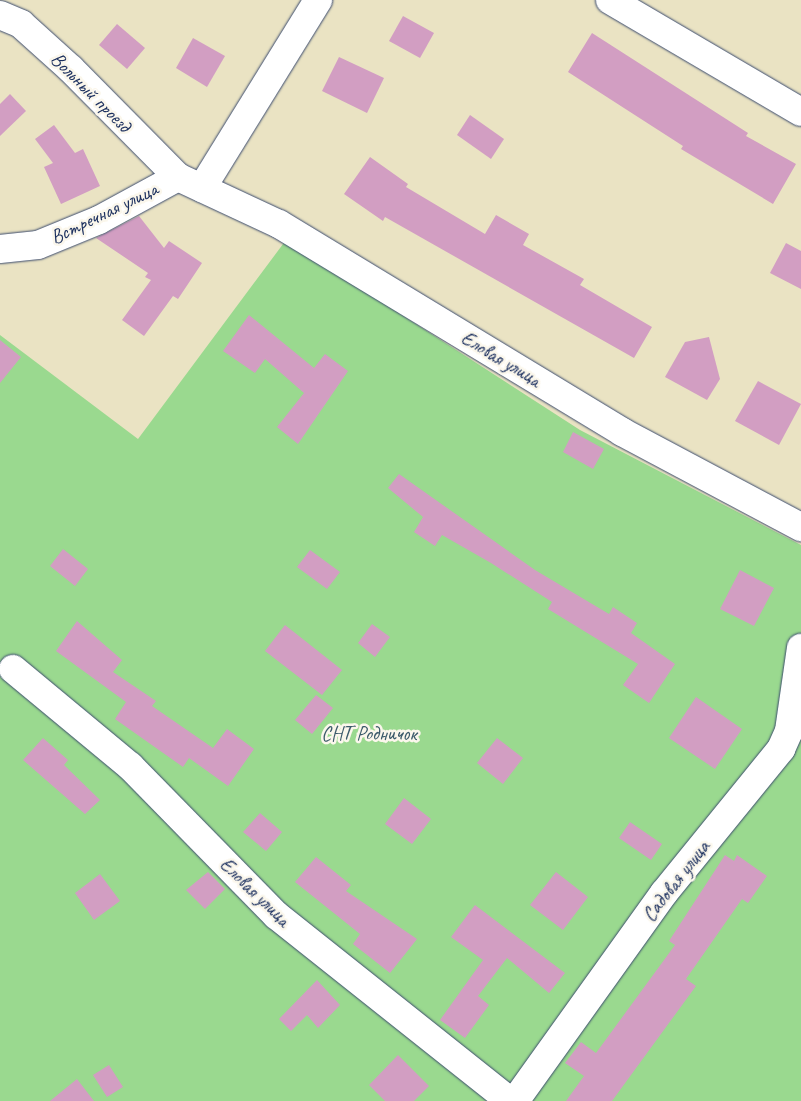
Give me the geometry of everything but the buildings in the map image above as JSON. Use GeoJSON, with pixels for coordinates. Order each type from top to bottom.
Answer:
{"type":"FeatureCollection","features":[{"type":"Feature","properties":{"kind":"street"},"geometry":{"type":"LineString","coordinates":[[190,183],[318,0]]}},
{"type":"Feature","properties":{"kind":"street"},"geometry":{"type":"LineString","coordinates":[[610,0],[801,112]]}},
{"type":"Feature","properties":{"kind":"street","name":"Вольный проезд"},"geometry":{"type":"LineString","coordinates":[[0,15],[21,24],[72,69],[190,183]]}},
{"type":"Feature","properties":{"kind":"street","name":"Встречная улица"},"geometry":{"type":"LineString","coordinates":[[0,249],[38,245],[190,183]]}},
{"type":"Feature","properties":{"kind":"street","name":"Еловая улица"},"geometry":{"type":"LineString","coordinates":[[190,183],[279,224],[622,432],[801,527]]}},
{"type":"Feature","properties":{"kind":"street","name":"Садовая улица"},"geometry":{"type":"LineString","coordinates":[[515,1101],[664,893],[781,749],[789,731],[801,648]]}},
{"type":"Feature","properties":{"kind":"street","name":"Еловая улица"},"geometry":{"type":"LineString","coordinates":[[13,669],[130,766],[276,915],[510,1101]]}},
{"type":"Feature","properties":{"kind":"green space","name":"СНТ Родничок"},"geometry":{"type":"Polygon","coordinates":[[[286,240],[580,430],[801,545],[801,1101],[0,1101],[0,335],[138,439],[286,240]]]}}]}
